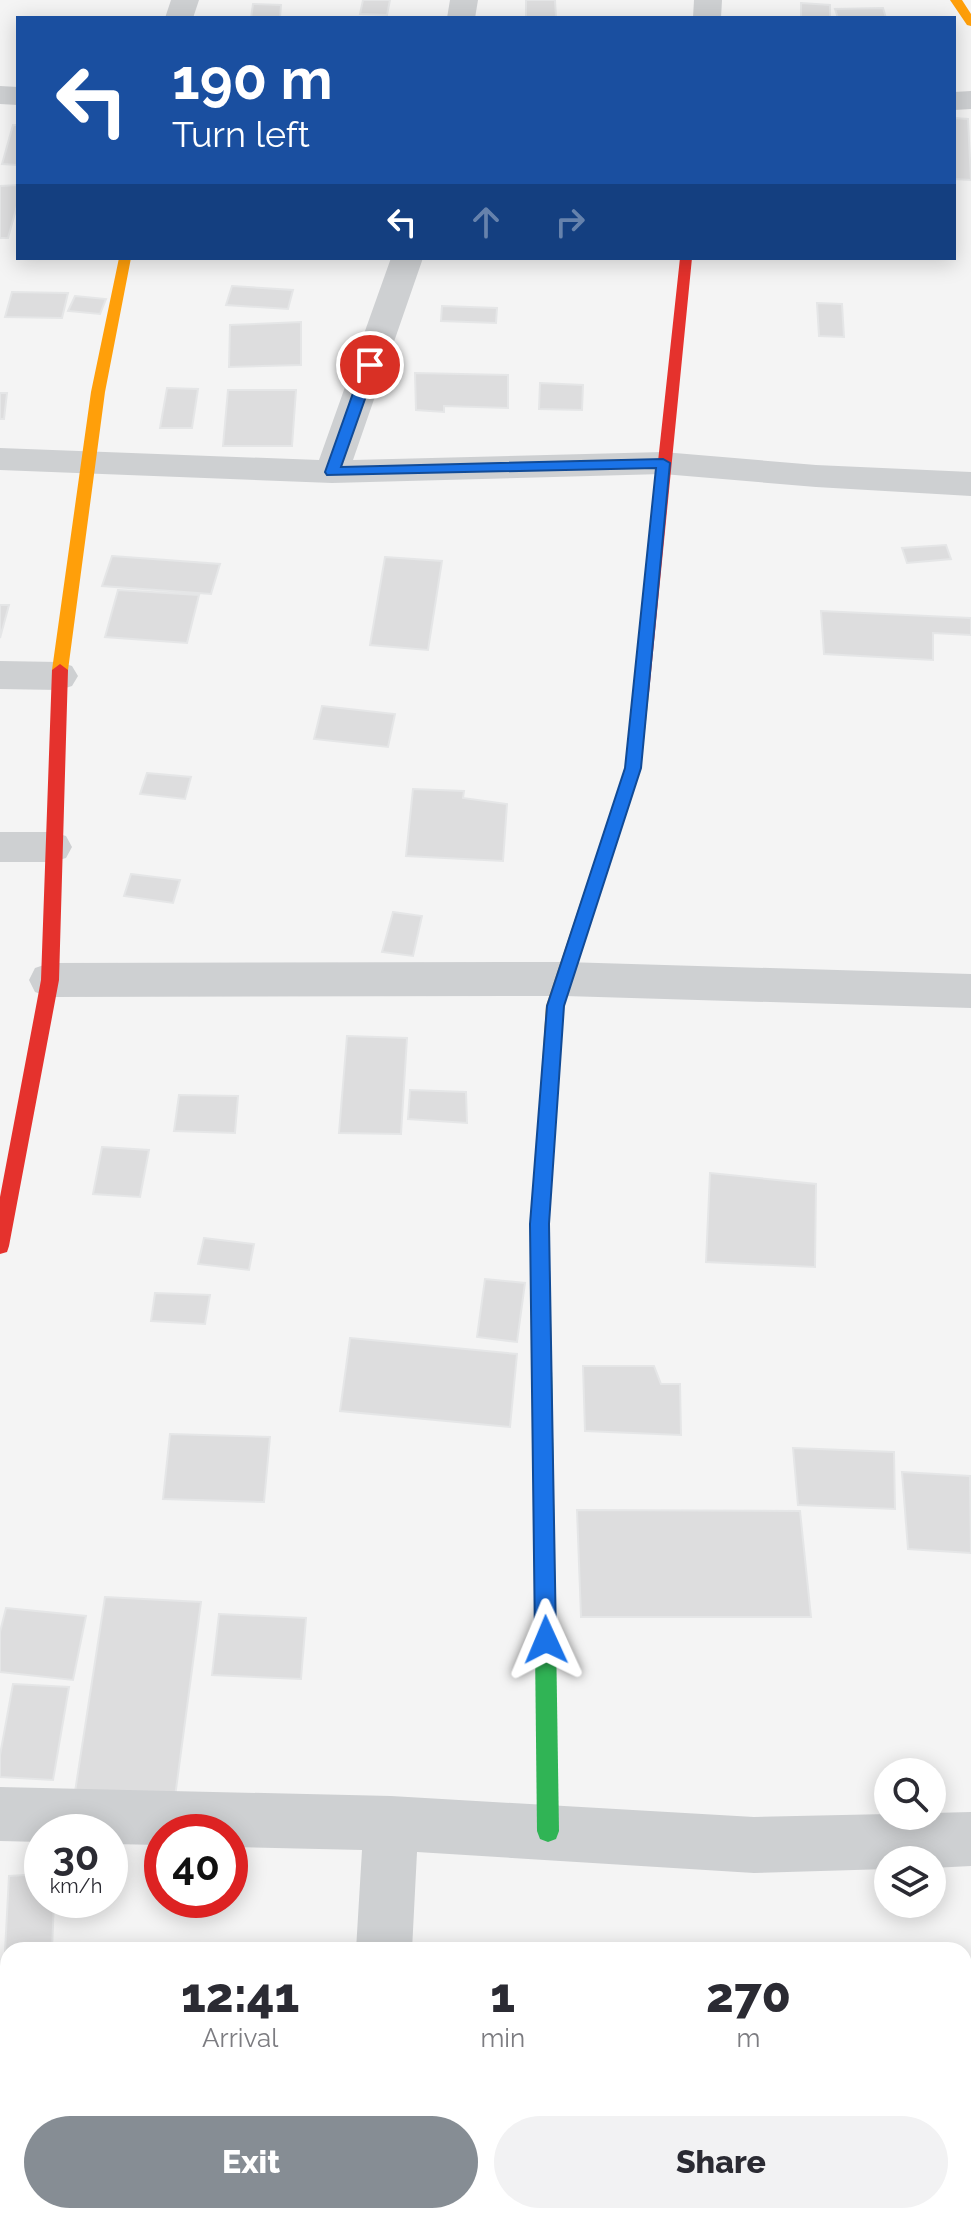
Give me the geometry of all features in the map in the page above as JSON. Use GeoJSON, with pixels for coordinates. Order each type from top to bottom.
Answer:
{"type":"FeatureCollection","features":[{"type":"Feature","properties":{"kind":"street"},"geometry":{"type":"LineString","coordinates":[[956,0],[971,23]]}},
{"type":"Feature","properties":{"kind":"street"},"geometry":{"type":"LineString","coordinates":[[0,1246],[10,1125],[50,980],[59,676],[98,392],[125,260]]}},
{"type":"Feature","properties":{"kind":"street"},"geometry":{"type":"LineString","coordinates":[[332,472],[406,260]]}},
{"type":"Feature","properties":{"kind":"street"},"geometry":{"type":"LineString","coordinates":[[548,1831],[540,1224],[555,1006],[633,768],[686,260]]}},
{"type":"Feature","properties":{"kind":"street"},"geometry":{"type":"LineString","coordinates":[[0,459],[332,472],[663,463],[816,476],[971,484]]}},
{"type":"Feature","properties":{"kind":"street"},"geometry":{"type":"LineString","coordinates":[[0,675],[59,676]]}},
{"type":"Feature","properties":{"kind":"street"},"geometry":{"type":"LineString","coordinates":[[0,847],[52,847]]}},
{"type":"Feature","properties":{"kind":"street"},"geometry":{"type":"LineString","coordinates":[[50,980],[565,979],[971,991]]}},
{"type":"Feature","properties":{"kind":"street"},"geometry":{"type":"LineString","coordinates":[[0,1814],[391,1823],[754,1845],[971,1839]]}},
{"type":"Feature","properties":{"kind":"street"},"geometry":{"type":"LineString","coordinates":[[384,1942],[391,1823]]}},
{"type":"Feature","properties":{"kind":"building"},"geometry":{"type":"Polygon","coordinates":[[[363,0],[390,0],[387,15],[360,14],[363,0]]]}},
{"type":"Feature","properties":{"kind":"building"},"geometry":{"type":"Polygon","coordinates":[[[526,0],[555,0],[556,16],[526,16],[526,0]]]}},
{"type":"Feature","properties":{"kind":"building"},"geometry":{"type":"Polygon","coordinates":[[[801,3],[830,5],[830,16],[801,16],[801,3]]]}},
{"type":"Feature","properties":{"kind":"building"},"geometry":{"type":"Polygon","coordinates":[[[253,4],[281,5],[280,16],[251,16],[253,4]]]}},
{"type":"Feature","properties":{"kind":"building"},"geometry":{"type":"Polygon","coordinates":[[[883,8],[885,16],[837,16],[835,9],[883,8]]]}},
{"type":"Feature","properties":{"kind":"building"},"geometry":{"type":"Polygon","coordinates":[[[956,118],[968,119],[971,180],[956,179],[956,118]]]}},
{"type":"Feature","properties":{"kind":"building"},"geometry":{"type":"Polygon","coordinates":[[[13,125],[16,125],[16,165],[2,164],[13,125]]]}},
{"type":"Feature","properties":{"kind":"building"},"geometry":{"type":"Polygon","coordinates":[[[16,185],[16,209],[8,238],[0,238],[0,186],[16,185]]]}},
{"type":"Feature","properties":{"kind":"building"},"geometry":{"type":"Polygon","coordinates":[[[232,286],[293,290],[288,309],[226,305],[232,286]]]}},
{"type":"Feature","properties":{"kind":"building"},"geometry":{"type":"Polygon","coordinates":[[[12,292],[68,293],[62,318],[5,317],[12,292]]]}},
{"type":"Feature","properties":{"kind":"building"},"geometry":{"type":"Polygon","coordinates":[[[75,296],[106,299],[100,314],[68,311],[75,296]]]}},
{"type":"Feature","properties":{"kind":"building"},"geometry":{"type":"Polygon","coordinates":[[[817,303],[842,304],[844,337],[819,336],[817,303]]]}},
{"type":"Feature","properties":{"kind":"building"},"geometry":{"type":"Polygon","coordinates":[[[442,306],[497,308],[496,323],[441,321],[442,306]]]}},
{"type":"Feature","properties":{"kind":"building"},"geometry":{"type":"Polygon","coordinates":[[[301,322],[301,365],[229,367],[230,325],[301,322]]]}},
{"type":"Feature","properties":{"kind":"building"},"geometry":{"type":"Polygon","coordinates":[[[415,373],[508,375],[508,408],[444,406],[444,412],[416,410],[415,373]]]}},
{"type":"Feature","properties":{"kind":"building"},"geometry":{"type":"Polygon","coordinates":[[[540,383],[583,385],[582,410],[539,409],[540,383]]]}},
{"type":"Feature","properties":{"kind":"building"},"geometry":{"type":"Polygon","coordinates":[[[167,388],[198,389],[192,428],[160,428],[167,388]]]}},
{"type":"Feature","properties":{"kind":"building"},"geometry":{"type":"Polygon","coordinates":[[[228,390],[296,390],[292,446],[223,446],[228,390]]]}},
{"type":"Feature","properties":{"kind":"building"},"geometry":{"type":"Polygon","coordinates":[[[0,393],[7,393],[4,419],[0,419],[0,393]]]}},
{"type":"Feature","properties":{"kind":"building"},"geometry":{"type":"Polygon","coordinates":[[[946,545],[951,559],[907,563],[902,548],[946,545]]]}},
{"type":"Feature","properties":{"kind":"building"},"geometry":{"type":"Polygon","coordinates":[[[112,556],[220,564],[211,594],[102,586],[112,556]]]}},
{"type":"Feature","properties":{"kind":"building"},"geometry":{"type":"Polygon","coordinates":[[[385,557],[442,561],[428,650],[370,645],[385,557]]]}},
{"type":"Feature","properties":{"kind":"building"},"geometry":{"type":"Polygon","coordinates":[[[118,590],[199,595],[187,643],[105,637],[118,590]]]}},
{"type":"Feature","properties":{"kind":"building"},"geometry":{"type":"Polygon","coordinates":[[[0,605],[9,605],[0,638],[0,605]]]}},
{"type":"Feature","properties":{"kind":"building"},"geometry":{"type":"Polygon","coordinates":[[[821,611],[971,618],[971,635],[933,633],[933,660],[824,654],[821,611]]]}},
{"type":"Feature","properties":{"kind":"building"},"geometry":{"type":"Polygon","coordinates":[[[322,706],[395,714],[388,747],[314,739],[322,706]]]}},
{"type":"Feature","properties":{"kind":"building"},"geometry":{"type":"Polygon","coordinates":[[[147,773],[191,777],[185,799],[140,794],[147,773]]]}},
{"type":"Feature","properties":{"kind":"building"},"geometry":{"type":"Polygon","coordinates":[[[413,789],[464,791],[463,798],[507,804],[503,861],[406,856],[413,789]]]}},
{"type":"Feature","properties":{"kind":"building"},"geometry":{"type":"Polygon","coordinates":[[[131,874],[180,880],[173,903],[124,896],[131,874]]]}},
{"type":"Feature","properties":{"kind":"building"},"geometry":{"type":"Polygon","coordinates":[[[393,912],[422,916],[413,956],[382,952],[393,912]]]}},
{"type":"Feature","properties":{"kind":"building"},"geometry":{"type":"Polygon","coordinates":[[[347,1036],[407,1038],[401,1134],[339,1133],[347,1036]]]}},
{"type":"Feature","properties":{"kind":"building"},"geometry":{"type":"Polygon","coordinates":[[[410,1090],[466,1092],[467,1123],[408,1119],[410,1090]]]}},
{"type":"Feature","properties":{"kind":"building"},"geometry":{"type":"Polygon","coordinates":[[[179,1095],[238,1096],[235,1133],[174,1131],[179,1095]]]}},
{"type":"Feature","properties":{"kind":"building"},"geometry":{"type":"Polygon","coordinates":[[[102,1147],[149,1150],[140,1197],[93,1194],[102,1147]]]}},
{"type":"Feature","properties":{"kind":"building"},"geometry":{"type":"Polygon","coordinates":[[[710,1173],[816,1184],[815,1267],[706,1262],[710,1173]]]}},
{"type":"Feature","properties":{"kind":"building"},"geometry":{"type":"Polygon","coordinates":[[[204,1238],[254,1244],[249,1270],[198,1264],[204,1238]]]}},
{"type":"Feature","properties":{"kind":"building"},"geometry":{"type":"Polygon","coordinates":[[[485,1279],[525,1283],[517,1342],[477,1337],[485,1279]]]}},
{"type":"Feature","properties":{"kind":"building"},"geometry":{"type":"Polygon","coordinates":[[[155,1293],[210,1295],[205,1324],[151,1321],[155,1293]]]}},
{"type":"Feature","properties":{"kind":"building"},"geometry":{"type":"Polygon","coordinates":[[[350,1338],[517,1354],[510,1427],[340,1411],[350,1338]]]}},
{"type":"Feature","properties":{"kind":"building"},"geometry":{"type":"Polygon","coordinates":[[[583,1366],[654,1366],[661,1384],[680,1384],[681,1435],[585,1431],[583,1366]]]}},
{"type":"Feature","properties":{"kind":"building"},"geometry":{"type":"Polygon","coordinates":[[[170,1434],[270,1437],[264,1502],[163,1499],[170,1434]]]}},
{"type":"Feature","properties":{"kind":"building"},"geometry":{"type":"Polygon","coordinates":[[[793,1448],[894,1452],[895,1509],[798,1505],[793,1448]]]}},
{"type":"Feature","properties":{"kind":"building"},"geometry":{"type":"Polygon","coordinates":[[[902,1472],[970,1476],[971,1553],[908,1549],[902,1472]]]}},
{"type":"Feature","properties":{"kind":"building"},"geometry":{"type":"Polygon","coordinates":[[[577,1510],[800,1511],[811,1617],[581,1617],[577,1510]]]}},
{"type":"Feature","properties":{"kind":"building"},"geometry":{"type":"Polygon","coordinates":[[[105,1597],[201,1602],[175,1797],[75,1792],[105,1597]]]}},
{"type":"Feature","properties":{"kind":"building"},"geometry":{"type":"Polygon","coordinates":[[[6,1608],[86,1616],[73,1680],[0,1672],[0,1632],[6,1608]]]}},
{"type":"Feature","properties":{"kind":"building"},"geometry":{"type":"Polygon","coordinates":[[[219,1614],[306,1618],[301,1679],[212,1675],[219,1614]]]}},
{"type":"Feature","properties":{"kind":"building"},"geometry":{"type":"Polygon","coordinates":[[[13,1684],[69,1687],[53,1780],[0,1777],[0,1755],[13,1684]]]}},
{"type":"Feature","properties":{"kind":"building"},"geometry":{"type":"Polygon","coordinates":[[[24,1875],[24,1918],[53,1918],[52,1942],[6,1942],[9,1876],[24,1875]]]}},
{"type":"Feature","properties":{"kind":"traffic: fast"},"geometry":{"type":"LineString","coordinates":[[542,1370],[548,1831]]}},
{"type":"Feature","properties":{"kind":"traffic: slow"},"geometry":{"type":"LineString","coordinates":[[956,0],[971,23]]}},
{"type":"Feature","properties":{"kind":"traffic: slow"},"geometry":{"type":"LineString","coordinates":[[60,670],[98,392],[125,260]]}},
{"type":"Feature","properties":{"kind":"traffic: slow"},"geometry":{"type":"LineString","coordinates":[[542,1370],[540,1224],[555,1006],[633,768],[641,693]]}},
{"type":"Feature","properties":{"kind":"traffic: jam"},"geometry":{"type":"LineString","coordinates":[[641,693],[686,260]]}},
{"type":"Feature","properties":{"kind":"traffic: jam"},"geometry":{"type":"LineString","coordinates":[[0,1246],[50,980],[60,670]]}},
{"type":"Feature","properties":{"kind":"route"},"geometry":{"type":"LineString","coordinates":[[370,365],[332,472],[663,463],[633,768],[555,1006],[540,1224],[546,1640]]}}]}
